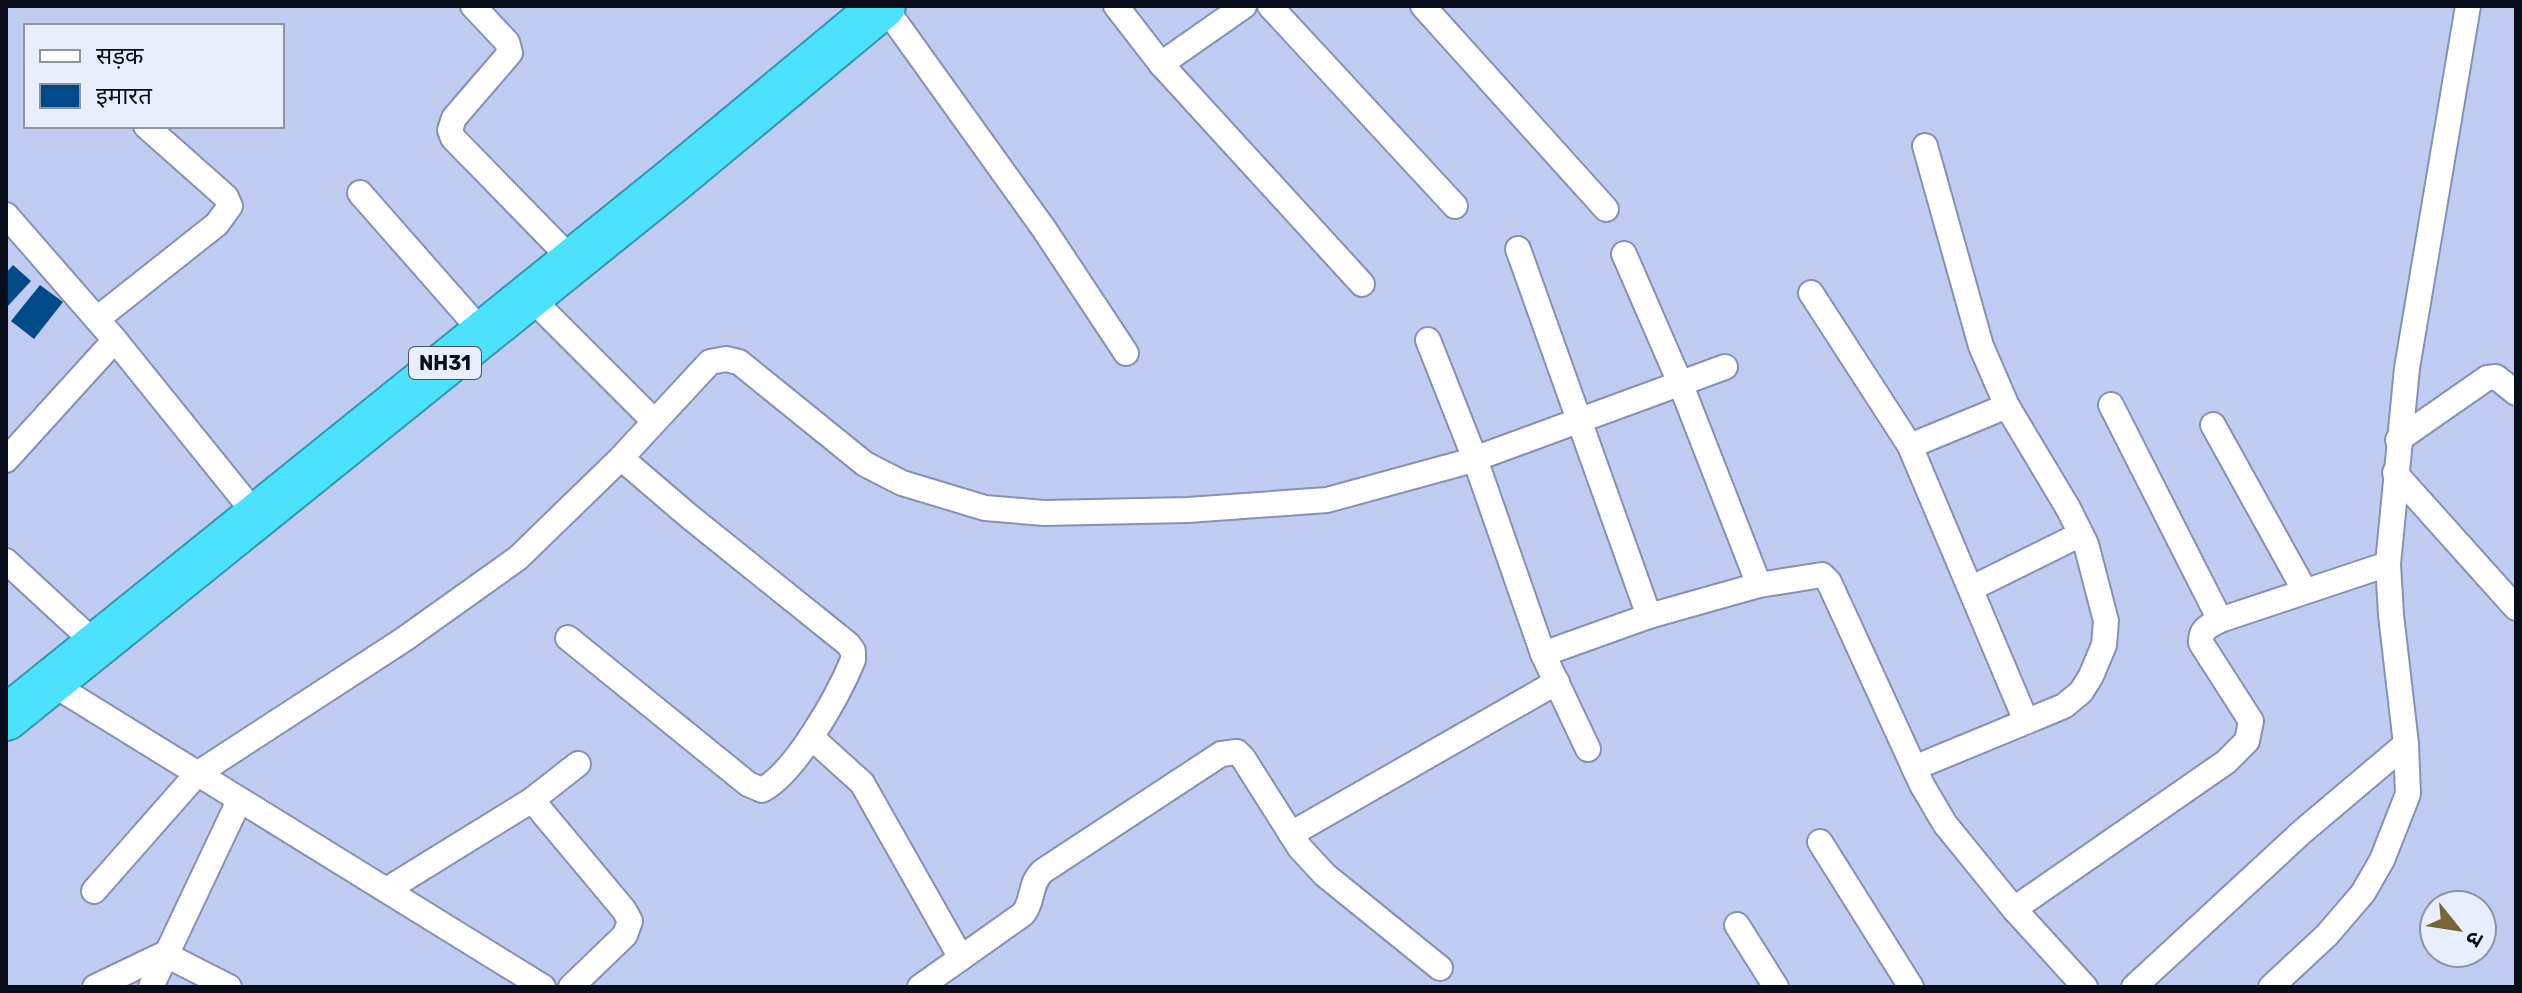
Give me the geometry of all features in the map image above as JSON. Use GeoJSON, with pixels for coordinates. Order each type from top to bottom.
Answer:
{"type":"FeatureCollection","features":[{"type":"Feature","properties":{"kind":"highway","name":"NH31"},"geometry":{"type":"LineString","coordinates":[[6,718],[883,6]]}},
{"type":"Feature","properties":{"kind":"street"},"geometry":{"type":"LineString","coordinates":[[473,6],[507,42],[510,53],[454,118],[450,130],[453,138],[572,260]]}},
{"type":"Feature","properties":{"kind":"street"},"geometry":{"type":"LineString","coordinates":[[883,6],[1044,229],[1126,353]]}},
{"type":"Feature","properties":{"kind":"street"},"geometry":{"type":"LineString","coordinates":[[1116,6],[1161,64],[1362,284]]}},
{"type":"Feature","properties":{"kind":"street"},"geometry":{"type":"LineString","coordinates":[[1161,64],[1244,6]]}},
{"type":"Feature","properties":{"kind":"street"},"geometry":{"type":"LineString","coordinates":[[1270,6],[1455,206]]}},
{"type":"Feature","properties":{"kind":"street"},"geometry":{"type":"LineString","coordinates":[[1423,6],[1606,209]]}},
{"type":"Feature","properties":{"kind":"street"},"geometry":{"type":"LineString","coordinates":[[2271,987],[2327,935],[2363,893],[2382,860],[2408,794],[2388,564],[2407,368],[2468,6]]}},
{"type":"Feature","properties":{"kind":"street"},"geometry":{"type":"LineString","coordinates":[[97,319],[217,224],[230,206],[226,197],[148,128]]}},
{"type":"Feature","properties":{"kind":"street"},"geometry":{"type":"LineString","coordinates":[[1914,768],[2064,706],[2081,692],[2104,645],[2106,621],[2081,534],[2007,406],[1981,346],[1925,146]]}},
{"type":"Feature","properties":{"kind":"street"},"geometry":{"type":"LineString","coordinates":[[360,193],[483,333]]}},
{"type":"Feature","properties":{"kind":"street"},"geometry":{"type":"LineString","coordinates":[[6,215],[115,340],[257,516]]}},
{"type":"Feature","properties":{"kind":"street"},"geometry":{"type":"LineString","coordinates":[[1518,249],[1649,616]]}},
{"type":"Feature","properties":{"kind":"street"},"geometry":{"type":"LineString","coordinates":[[1624,254],[1681,385],[1759,585]]}},
{"type":"Feature","properties":{"kind":"street"},"geometry":{"type":"LineString","coordinates":[[1811,293],[1900,426],[1972,588],[2026,721]]}},
{"type":"Feature","properties":{"kind":"street"},"geometry":{"type":"LineString","coordinates":[[529,296],[654,421]]}},
{"type":"Feature","properties":{"kind":"street"},"geometry":{"type":"LineString","coordinates":[[6,460],[115,340]]}},
{"type":"Feature","properties":{"kind":"street"},"geometry":{"type":"LineString","coordinates":[[1428,340],[1475,459],[1543,654],[1588,749]]}},
{"type":"Feature","properties":{"kind":"street"},"geometry":{"type":"LineString","coordinates":[[94,891],[197,774],[403,640],[518,558],[621,458],[710,362],[726,359],[739,362],[865,464],[902,483],[985,508],[1044,513],[1188,510],[1327,500],[1475,459],[1725,367]]}},
{"type":"Feature","properties":{"kind":"street"},"geometry":{"type":"LineString","coordinates":[[2398,440],[2487,378],[2496,377],[2516,393]]}},
{"type":"Feature","properties":{"kind":"street"},"geometry":{"type":"LineString","coordinates":[[2111,405],[2220,620]]}},
{"type":"Feature","properties":{"kind":"street"},"geometry":{"type":"LineString","coordinates":[[1910,446],[2007,406]]}},
{"type":"Feature","properties":{"kind":"street"},"geometry":{"type":"LineString","coordinates":[[2213,425],[2305,591]]}},
{"type":"Feature","properties":{"kind":"street"},"geometry":{"type":"LineString","coordinates":[[568,638],[748,784],[762,790],[776,783],[811,737],[853,660],[853,651],[848,644],[621,458]]}},
{"type":"Feature","properties":{"kind":"street"},"geometry":{"type":"LineString","coordinates":[[2395,473],[2516,608]]}},
{"type":"Feature","properties":{"kind":"street"},"geometry":{"type":"LineString","coordinates":[[1972,588],[2081,534]]}},
{"type":"Feature","properties":{"kind":"street"},"geometry":{"type":"LineString","coordinates":[[6,561],[97,645]]}},
{"type":"Feature","properties":{"kind":"street"},"geometry":{"type":"LineString","coordinates":[[2014,909],[2239,751],[2251,729],[2251,721],[2201,643],[2200,636],[2204,629],[2220,620],[2388,564]]}},
{"type":"Feature","properties":{"kind":"street"},"geometry":{"type":"LineString","coordinates":[[1543,654],[1649,616],[1759,585],[1822,575],[1829,582],[1914,768],[1945,824],[2014,909],[2085,987]]}},
{"type":"Feature","properties":{"kind":"street"},"geometry":{"type":"LineString","coordinates":[[1291,834],[1557,682]]}},
{"type":"Feature","properties":{"kind":"street"},"geometry":{"type":"LineString","coordinates":[[51,683],[543,987]]}},
{"type":"Feature","properties":{"kind":"street"},"geometry":{"type":"LineString","coordinates":[[811,737],[862,783],[961,958]]}},
{"type":"Feature","properties":{"kind":"street"},"geometry":{"type":"LineString","coordinates":[[2134,987],[2303,831],[2406,744]]}},
{"type":"Feature","properties":{"kind":"street"},"geometry":{"type":"LineString","coordinates":[[920,987],[1023,914],[1028,908],[1033,883],[1043,871],[1221,754],[1237,752],[1291,834],[1325,875],[1440,968]]}},
{"type":"Feature","properties":{"kind":"street"},"geometry":{"type":"LineString","coordinates":[[388,889],[532,800],[578,764]]}},
{"type":"Feature","properties":{"kind":"street"},"geometry":{"type":"LineString","coordinates":[[532,800],[630,921],[625,935],[571,987]]}},
{"type":"Feature","properties":{"kind":"street"},"geometry":{"type":"LineString","coordinates":[[151,987],[239,801]]}},
{"type":"Feature","properties":{"kind":"street"},"geometry":{"type":"LineString","coordinates":[[1820,842],[1911,987]]}},
{"type":"Feature","properties":{"kind":"street"},"geometry":{"type":"LineString","coordinates":[[1737,925],[1776,987]]}},
{"type":"Feature","properties":{"kind":"street"},"geometry":{"type":"LineString","coordinates":[[95,987],[164,954]]}},
{"type":"Feature","properties":{"kind":"street"},"geometry":{"type":"LineString","coordinates":[[164,954],[229,987]]}},
{"type":"Feature","properties":{"kind":"building"},"geometry":{"type":"Polygon","coordinates":[[[13,265],[31,281],[6,308],[6,273],[13,265]]]}},
{"type":"Feature","properties":{"kind":"building"},"geometry":{"type":"Polygon","coordinates":[[[40,285],[63,302],[34,339],[11,321],[40,285]]]}}]}
